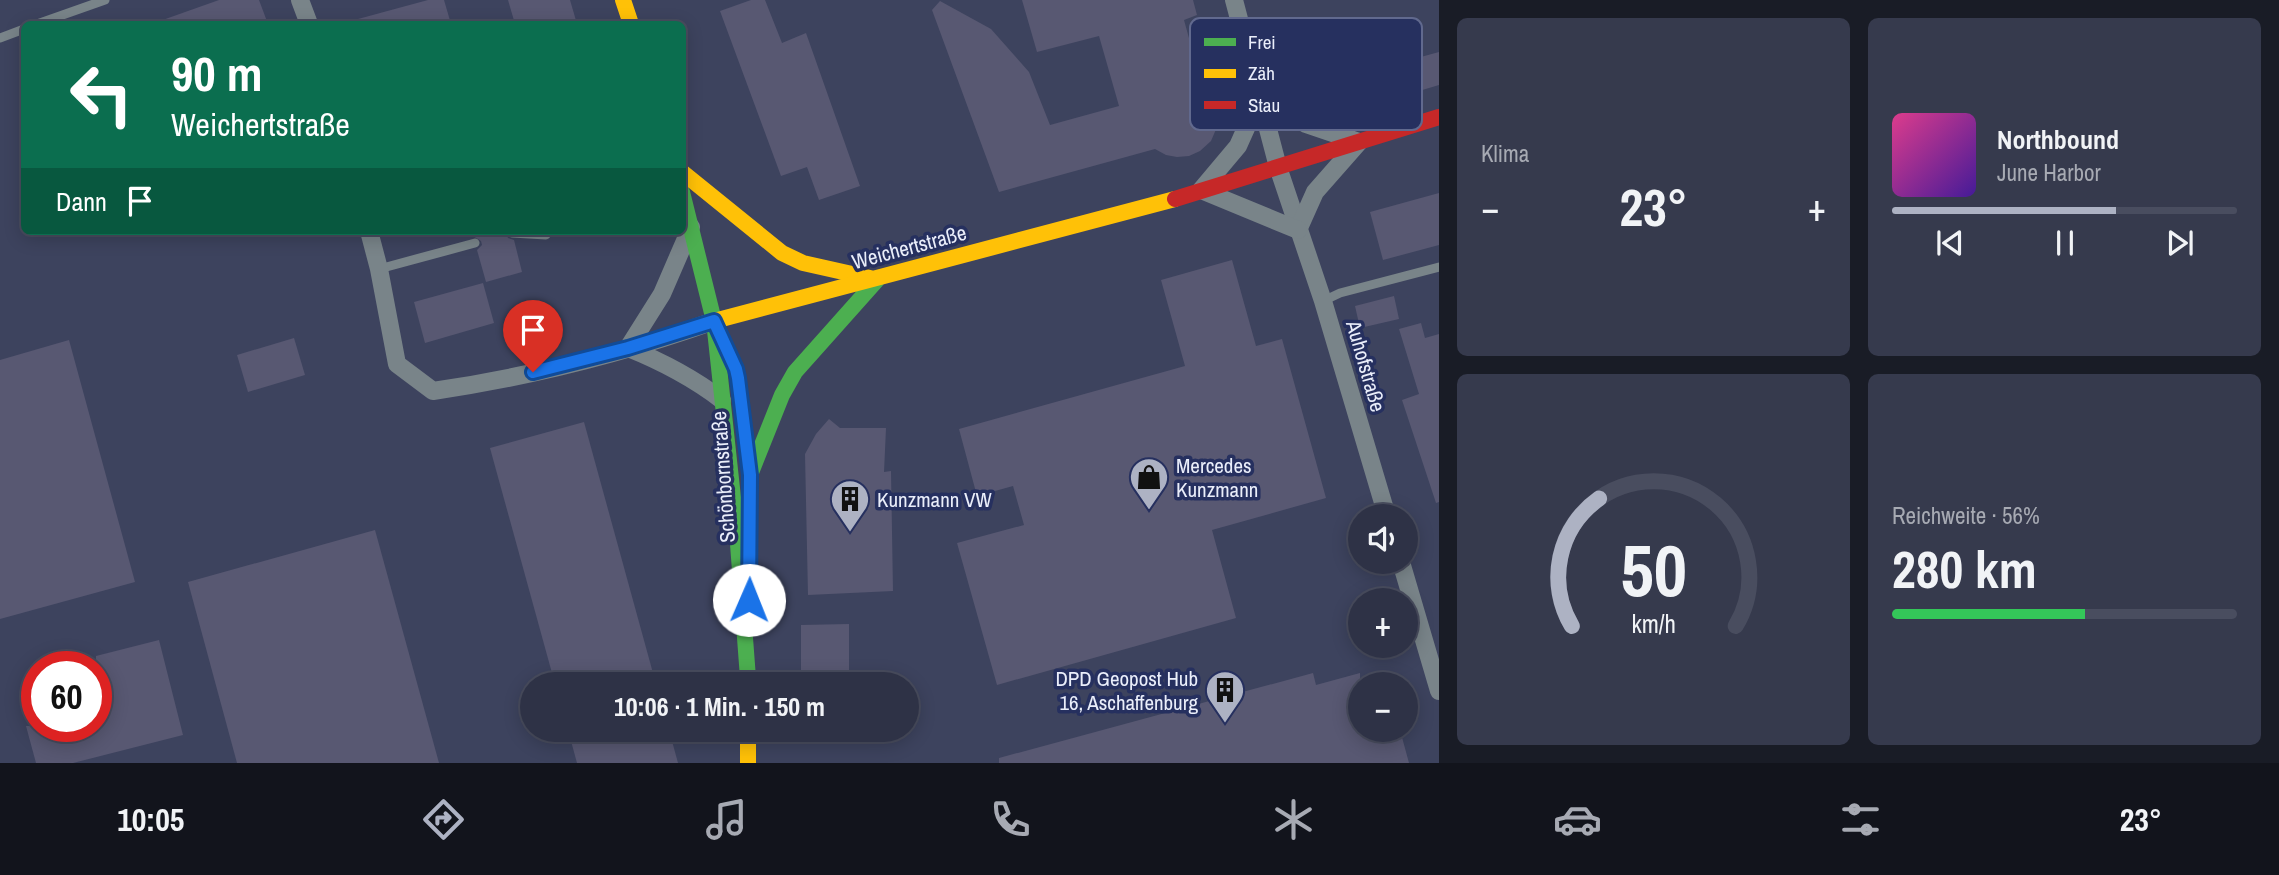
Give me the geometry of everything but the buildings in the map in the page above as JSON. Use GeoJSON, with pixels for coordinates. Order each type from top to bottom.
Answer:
{"type":"FeatureCollection","features":[{"type":"Feature","properties":{"kind":"main road"},"geometry":{"type":"LineString","coordinates":[[623,0],[630,21]]}},
{"type":"Feature","properties":{"kind":"main road","name":"Weichertstraße"},"geometry":{"type":"LineString","coordinates":[[1422,122],[1439,117]]}},
{"type":"Feature","properties":{"kind":"main road","name":"Weichertstraße"},"geometry":{"type":"LineString","coordinates":[[714,321],[1142,209],[1397,130]]}},
{"type":"Feature","properties":{"kind":"main road"},"geometry":{"type":"LineString","coordinates":[[686,175],[782,253],[828,270],[877,280]]}},
{"type":"Feature","properties":{"kind":"main road","name":"Schönbornstraße"},"geometry":{"type":"LineString","coordinates":[[686,206],[714,321],[738,544],[747,672]]}},
{"type":"Feature","properties":{"kind":"main road"},"geometry":{"type":"LineString","coordinates":[[750,487],[782,395],[794,372],[877,280]]}},
{"type":"Feature","properties":{"kind":"main road","name":"Schönbornstraße"},"geometry":{"type":"LineString","coordinates":[[714,321],[736,369]]}},
{"type":"Feature","properties":{"kind":"main road","name":"Schönbornstraße"},"geometry":{"type":"LineString","coordinates":[[745,439],[750,487],[748,672]]}},
{"type":"Feature","properties":{"kind":"main road"},"geometry":{"type":"LineString","coordinates":[[748,742],[748,763]]}},
{"type":"Feature","properties":{"kind":"street"},"geometry":{"type":"LineString","coordinates":[[300,0],[308,21]]}},
{"type":"Feature","properties":{"kind":"street","name":"Auhofstraße"},"geometry":{"type":"LineString","coordinates":[[1234,0],[1239,18]]}},
{"type":"Feature","properties":{"kind":"street"},"geometry":{"type":"LineString","coordinates":[[1245,130],[1238,146],[1201,190],[1298,230],[1315,192],[1359,142],[1324,130]]}},
{"type":"Feature","properties":{"kind":"street","name":"Auhofstraße"},"geometry":{"type":"LineString","coordinates":[[1268,130],[1383,504]]}},
{"type":"Feature","properties":{"kind":"street"},"geometry":{"type":"LineString","coordinates":[[692,226],[662,294],[628,348],[699,382],[722,400]]}},
{"type":"Feature","properties":{"kind":"street","name":"Weichertstraße"},"geometry":{"type":"LineString","coordinates":[[370,235],[397,364],[433,391],[485,384],[628,348],[714,321]]}},
{"type":"Feature","properties":{"kind":"street"},"geometry":{"type":"LineString","coordinates":[[1405,574],[1439,691]]}},
{"type":"Feature","properties":{"kind":"lane"},"geometry":{"type":"LineString","coordinates":[[46,21],[105,0]]}},
{"type":"Feature","properties":{"kind":"lane"},"geometry":{"type":"LineString","coordinates":[[0,38],[21,30]]}},
{"type":"Feature","properties":{"kind":"lane"},"geometry":{"type":"LineString","coordinates":[[379,270],[475,243]]}},
{"type":"Feature","properties":{"kind":"lane"},"geometry":{"type":"LineString","coordinates":[[1323,301],[1340,293],[1439,267]]}},
{"type":"Feature","properties":{"kind":"traffic: fast"},"geometry":{"type":"LineString","coordinates":[[686,208],[714,321],[738,544],[748,672]]}},
{"type":"Feature","properties":{"kind":"traffic: fast"},"geometry":{"type":"LineString","coordinates":[[750,475],[782,395],[795,372],[877,280]]}},
{"type":"Feature","properties":{"kind":"traffic: slow"},"geometry":{"type":"LineString","coordinates":[[623,0],[630,21]]}},
{"type":"Feature","properties":{"kind":"traffic: slow"},"geometry":{"type":"LineString","coordinates":[[686,175],[782,253],[803,263],[870,278]]}},
{"type":"Feature","properties":{"kind":"traffic: slow"},"geometry":{"type":"LineString","coordinates":[[714,321],[1175,199]]}},
{"type":"Feature","properties":{"kind":"traffic: slow"},"geometry":{"type":"LineString","coordinates":[[748,742],[748,763]]}},
{"type":"Feature","properties":{"kind":"traffic: jam"},"geometry":{"type":"LineString","coordinates":[[1422,122],[1439,117]]}},
{"type":"Feature","properties":{"kind":"traffic: jam"},"geometry":{"type":"LineString","coordinates":[[1175,199],[1397,130]]}},
{"type":"Feature","properties":{"kind":"place","name":"Mercedes Kunzmann"},"geometry":{"type":"Point","coordinates":[1149,511]}},
{"type":"Feature","properties":{"kind":"place","name":"Kunzmann VW"},"geometry":{"type":"Point","coordinates":[850,533]}},
{"type":"Feature","properties":{"kind":"place","name":"DPD Geopost Hub 16, Aschaffenburg"},"geometry":{"type":"Point","coordinates":[1225,724]}},
{"type":"Feature","properties":{"kind":"route"},"geometry":{"type":"LineString","coordinates":[[533,372],[628,348],[714,321],[738,378],[750,475],[749,600]]}}]}
